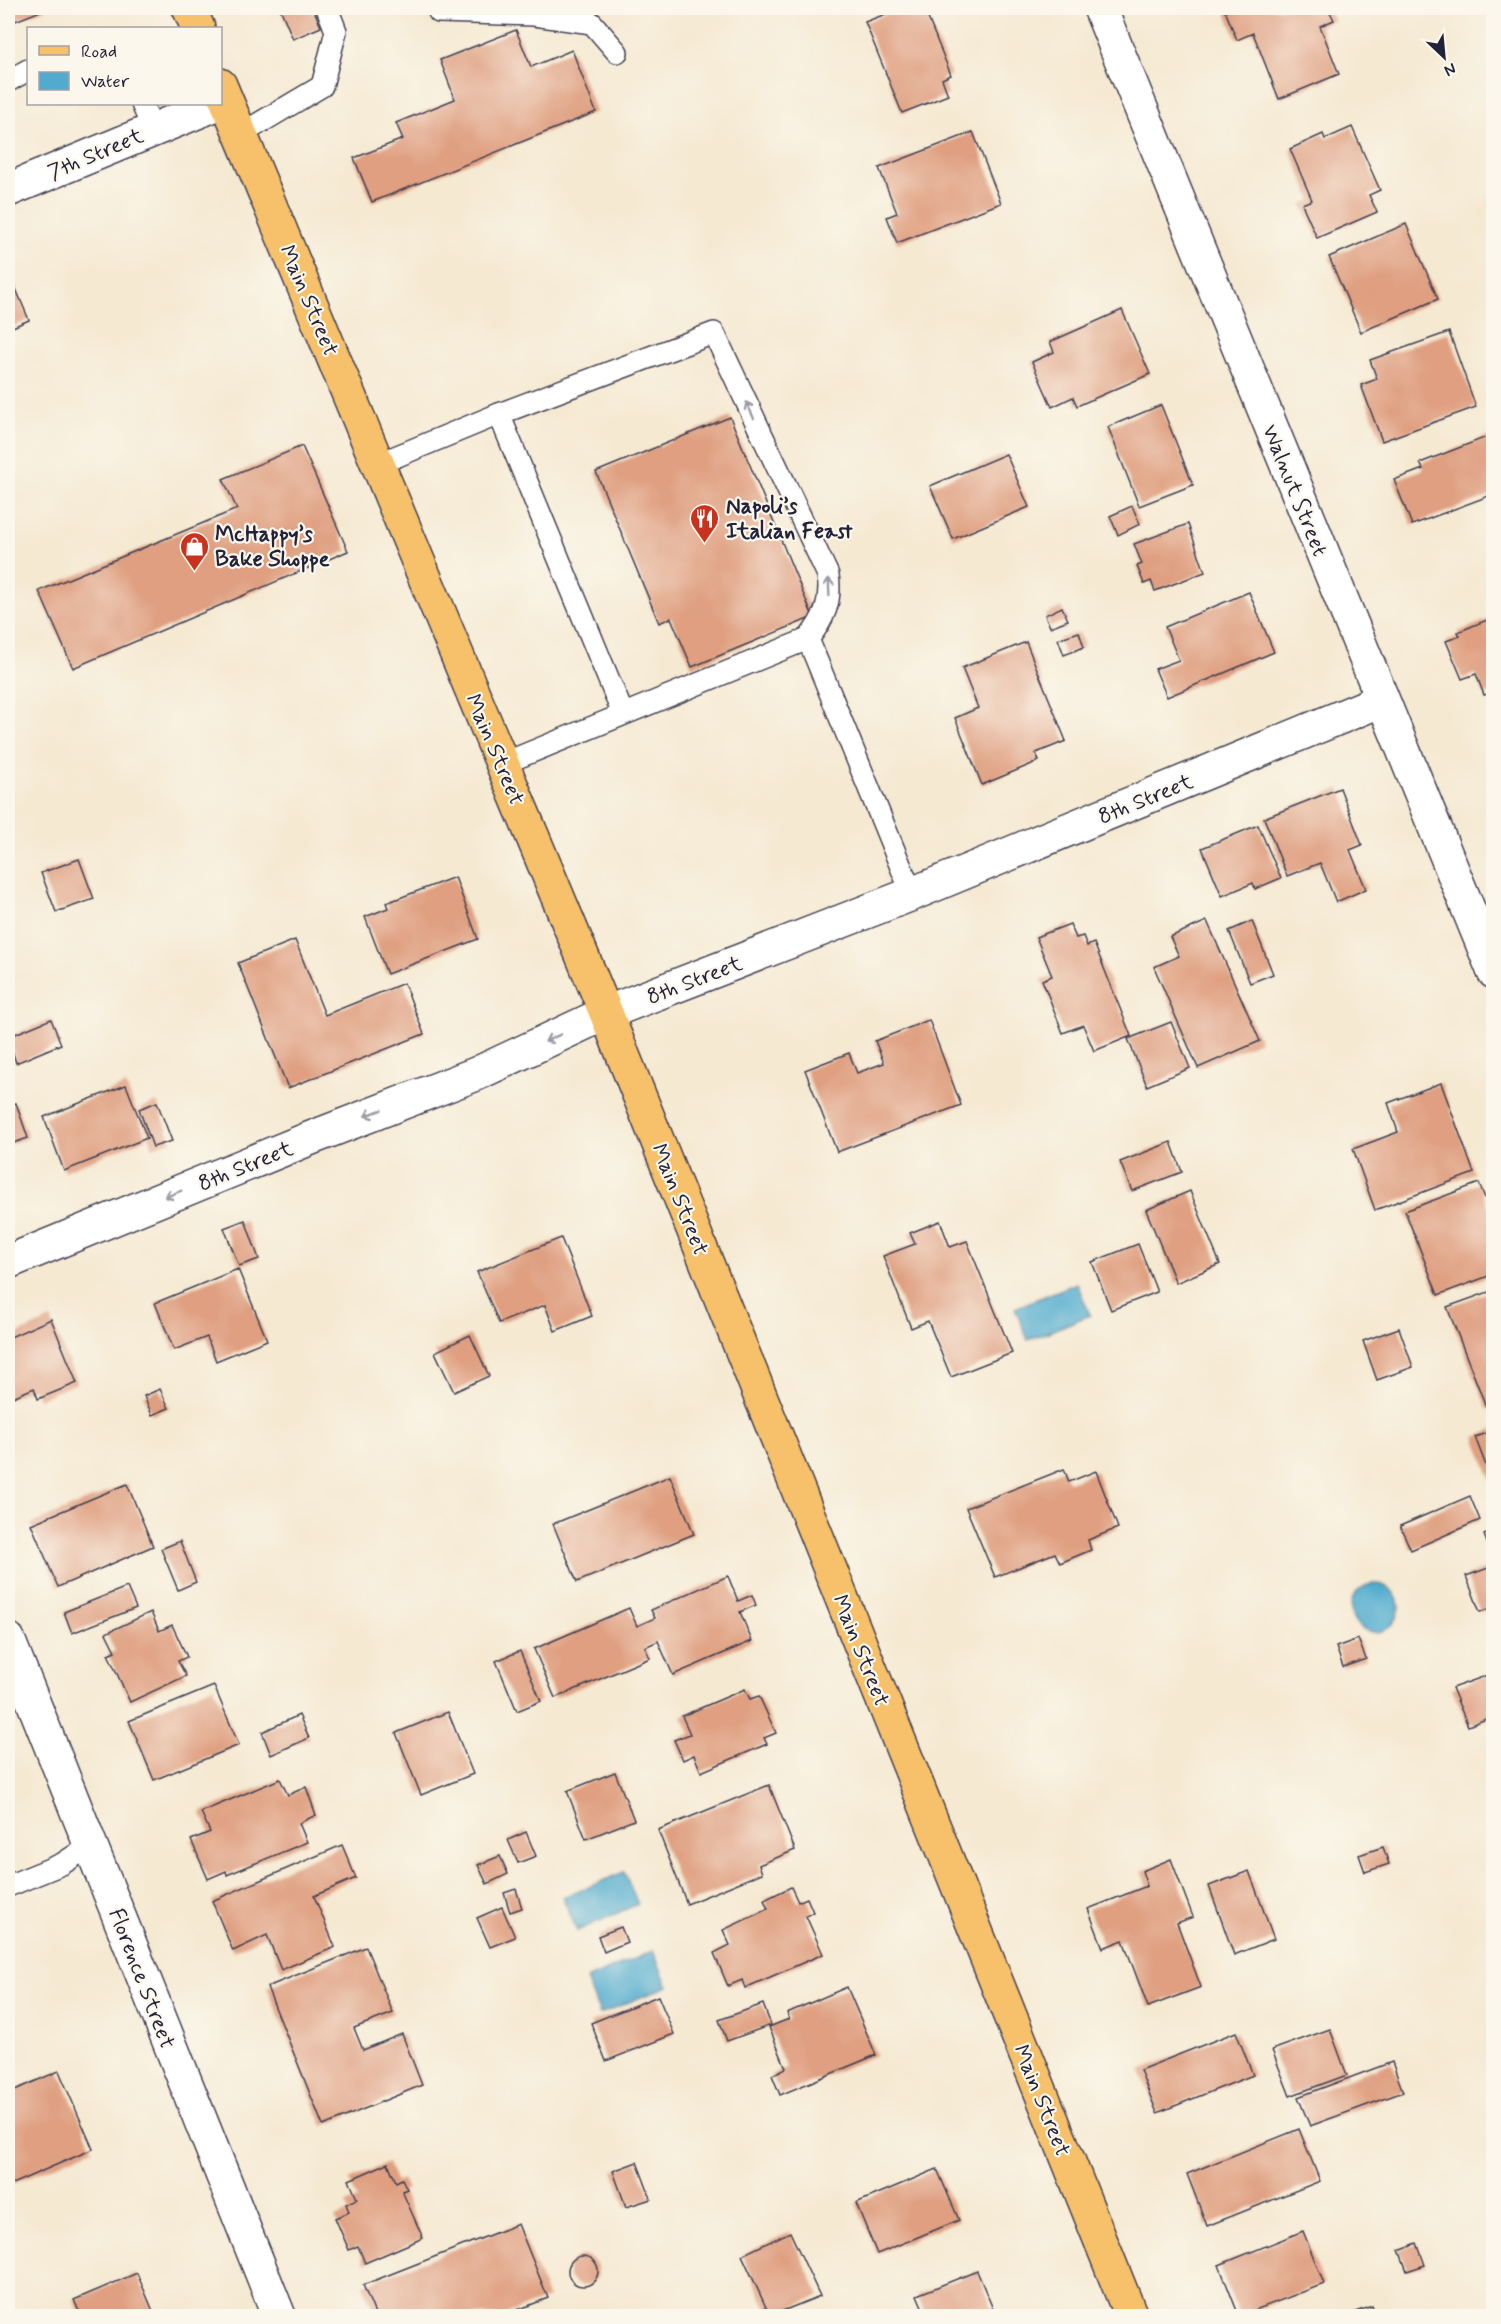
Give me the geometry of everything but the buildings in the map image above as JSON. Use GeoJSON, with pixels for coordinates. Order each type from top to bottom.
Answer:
{"type":"FeatureCollection","features":[{"type":"Feature","properties":{"kind":"main road"},"geometry":{"type":"LineString","coordinates":[[189,8],[198,27]]}},
{"type":"Feature","properties":{"kind":"main road","name":"Main Street"},"geometry":{"type":"LineString","coordinates":[[222,99],[241,134],[606,1013],[1131,2316]]}},
{"type":"Feature","properties":{"kind":"street","name":"Walnut Street"},"geometry":{"type":"LineString","coordinates":[[1100,8],[1494,972]]}},
{"type":"Feature","properties":{"kind":"street","name":"7th Street"},"geometry":{"type":"LineString","coordinates":[[8,190],[148,116],[190,105]]}},
{"type":"Feature","properties":{"kind":"street","name":"8th Street"},"geometry":{"type":"LineString","coordinates":[[8,1262],[310,1138],[476,1074],[606,1013],[912,894],[1382,700]]}},
{"type":"Feature","properties":{"kind":"street","name":"Florence Street"},"geometry":{"type":"LineString","coordinates":[[8,1639],[279,2316]]}},
{"type":"Feature","properties":{"kind":"lane"},"geometry":{"type":"LineString","coordinates":[[241,134],[322,86],[336,31],[327,8]]}},
{"type":"Feature","properties":{"kind":"lane"},"geometry":{"type":"LineString","coordinates":[[437,8],[439,12],[534,15],[592,23],[617,52]]}},
{"type":"Feature","properties":{"kind":"lane"},"geometry":{"type":"LineString","coordinates":[[8,81],[27,71]]}},
{"type":"Feature","properties":{"kind":"lane"},"geometry":{"type":"LineString","coordinates":[[378,464],[499,414],[714,333],[828,575],[828,606],[820,624],[808,639],[502,764]]}},
{"type":"Feature","properties":{"kind":"lane"},"geometry":{"type":"LineString","coordinates":[[499,414],[623,714]]}},
{"type":"Feature","properties":{"kind":"lane"},"geometry":{"type":"LineString","coordinates":[[808,639],[912,894]]}},
{"type":"Feature","properties":{"kind":"lane"},"geometry":{"type":"LineString","coordinates":[[8,1886],[62,1863],[91,1845]]}},
{"type":"Feature","properties":{"kind":"water"},"geometry":{"type":"Polygon","coordinates":[[[1077,1283],[1090,1315],[1028,1340],[1015,1308],[1077,1283]]]}},
{"type":"Feature","properties":{"kind":"water"},"geometry":{"type":"Polygon","coordinates":[[[1370,1584],[1380,1584],[1395,1594],[1399,1608],[1398,1617],[1389,1628],[1380,1632],[1370,1632],[1355,1622],[1351,1613],[1351,1603],[1361,1588],[1370,1584]]]}},
{"type":"Feature","properties":{"kind":"water"},"geometry":{"type":"Polygon","coordinates":[[[624,1872],[638,1904],[577,1931],[563,1898],[624,1872]]]}},
{"type":"Feature","properties":{"kind":"water"},"geometry":{"type":"Polygon","coordinates":[[[653,1951],[668,1986],[600,2014],[586,1980],[653,1951]]]}},
{"type":"Feature","properties":{"kind":"place","name":"Napoli’s Italian Feast"},"geometry":{"type":"Point","coordinates":[705,544]}},
{"type":"Feature","properties":{"kind":"place","name":"McHappy’s Bake Shoppe"},"geometry":{"type":"Point","coordinates":[194,572]}}]}
